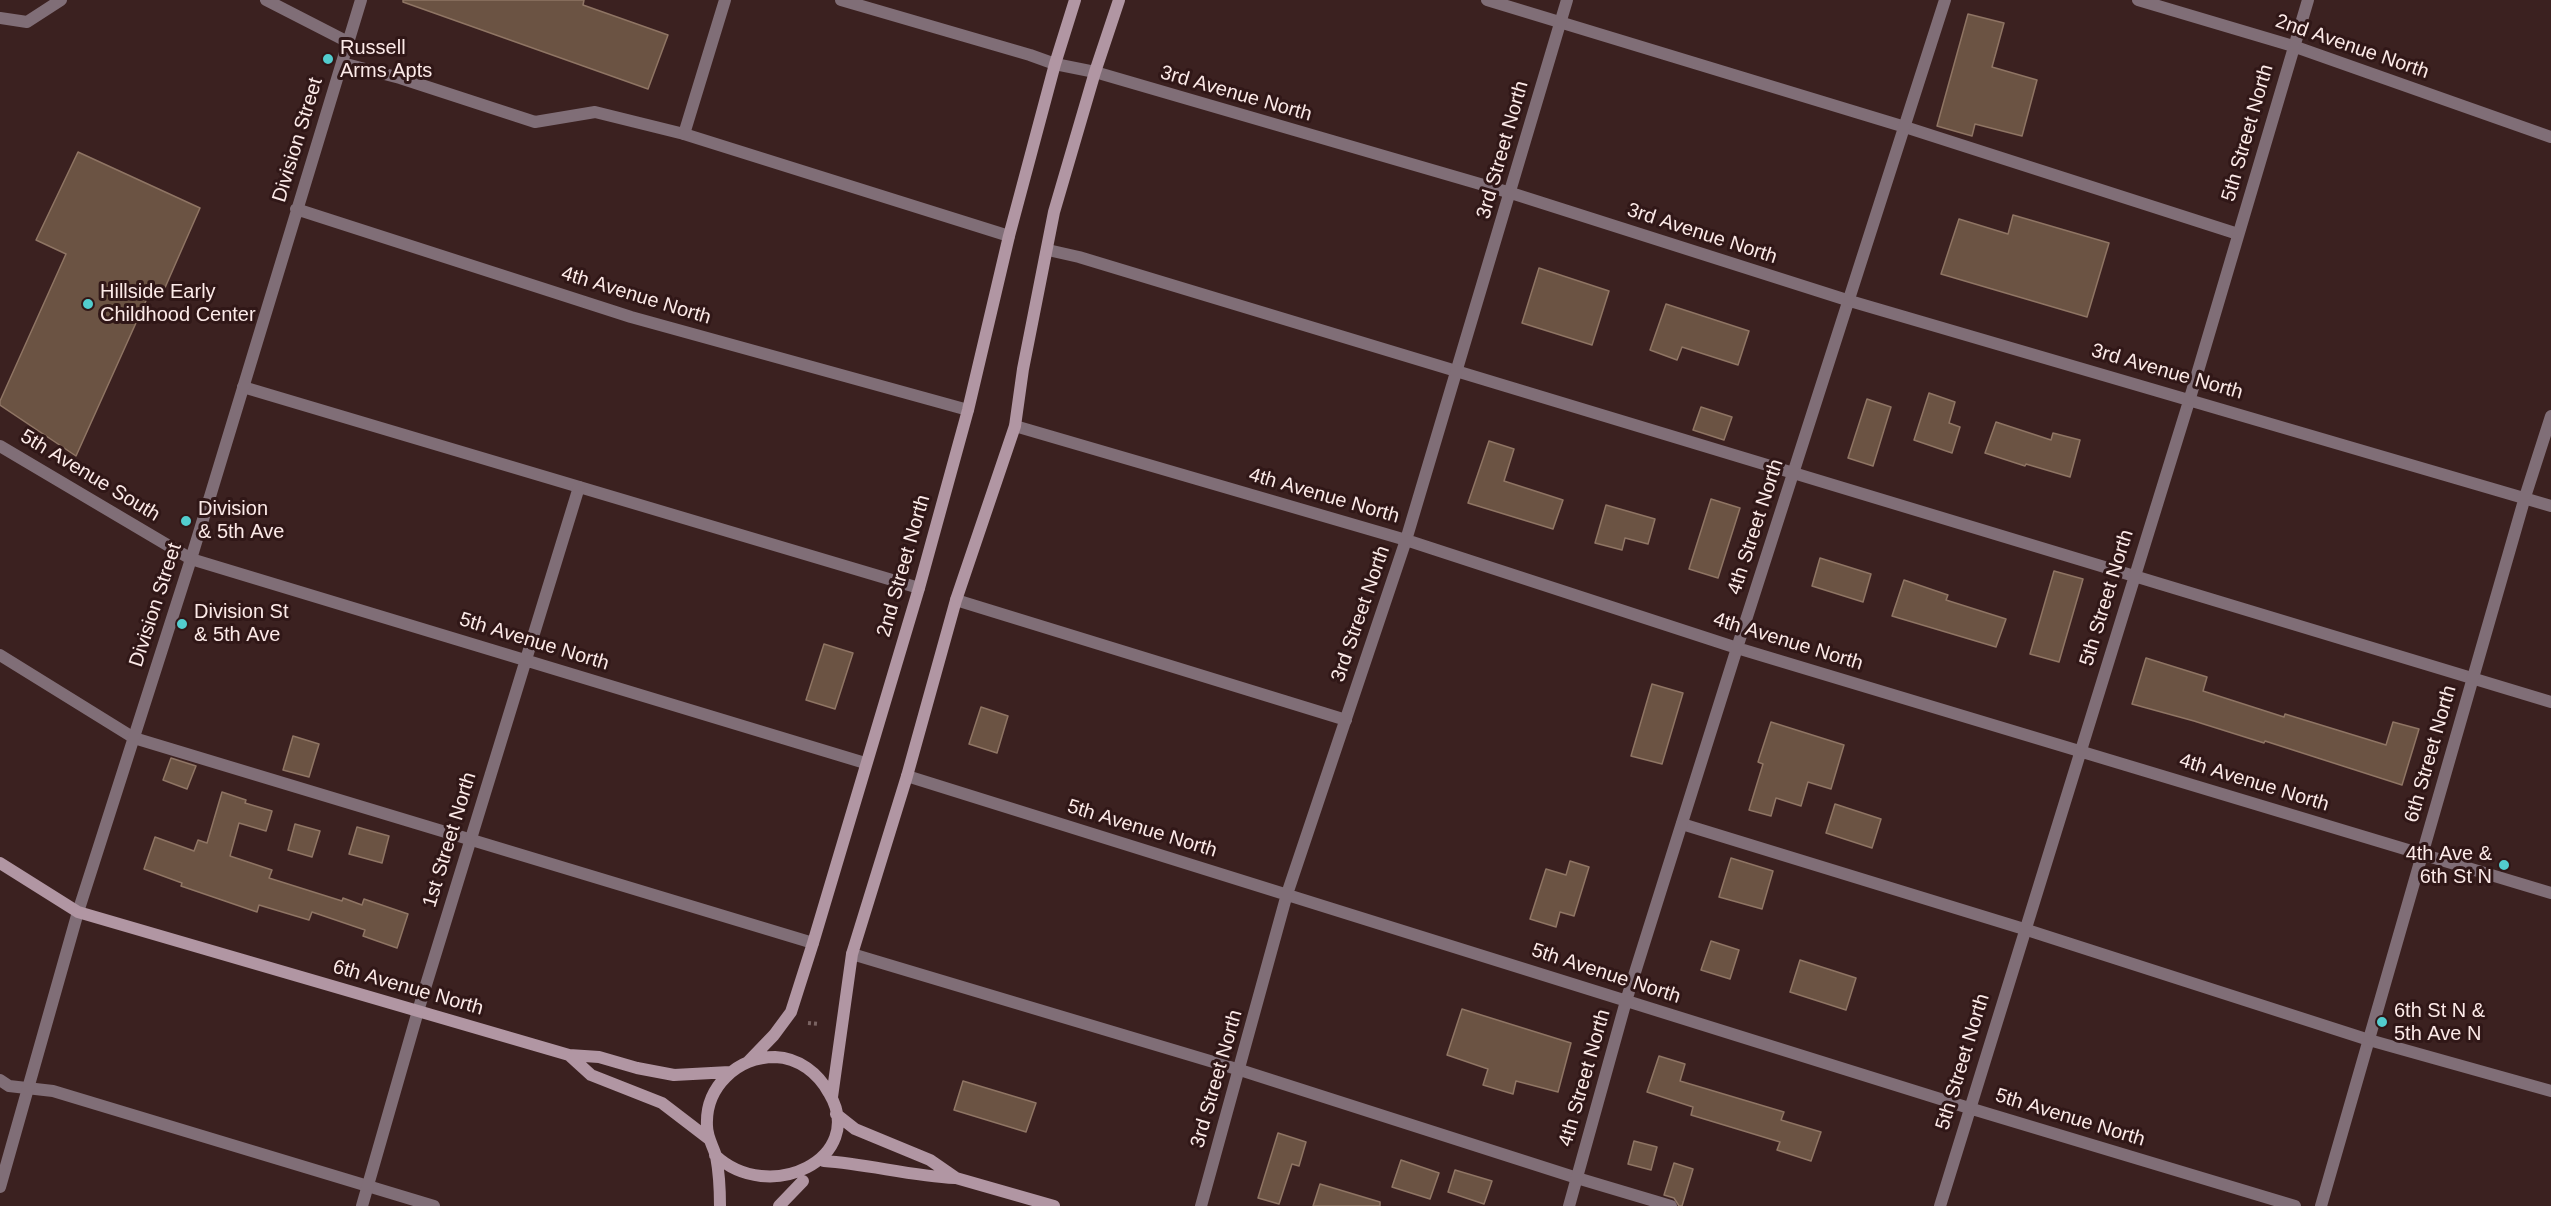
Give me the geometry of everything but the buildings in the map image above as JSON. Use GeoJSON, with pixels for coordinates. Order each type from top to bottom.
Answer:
{"type":"FeatureCollection","features":[{"type":"Feature","properties":{"kind":"main road","name":"2nd Street North"},"geometry":{"type":"LineString","coordinates":[[748,1062],[774,1035],[791,1012],[813,943],[919,588],[968,410],[1008,236],[1075,0]]}},
{"type":"Feature","properties":{"kind":"main road"},"geometry":{"type":"LineString","coordinates":[[832,1097],[852,954],[907,776],[956,600],[1015,426],[1023,369],[1054,212],[1095,72],[1119,0]]}},
{"type":"Feature","properties":{"kind":"main road","name":"6th Avenue North"},"geometry":{"type":"LineString","coordinates":[[0,863],[78,912],[568,1055],[591,1075],[662,1103],[709,1139]]}},
{"type":"Feature","properties":{"kind":"main road"},"geometry":{"type":"LineString","coordinates":[[568,1055],[599,1057],[637,1068],[674,1075],[730,1072]]}},
{"type":"Feature","properties":{"kind":"main road"},"geometry":{"type":"LineString","coordinates":[[778,1206],[812,1173],[824,1161],[833,1143],[836,1114],[832,1097],[823,1082],[811,1070],[797,1062],[772,1057],[748,1062],[730,1072],[714,1091],[707,1114],[709,1139],[716,1155],[734,1175],[760,1186],[787,1185],[812,1173]]}},
{"type":"Feature","properties":{"kind":"main road"},"geometry":{"type":"LineString","coordinates":[[836,1114],[855,1129],[930,1160],[956,1178]]}},
{"type":"Feature","properties":{"kind":"main road"},"geometry":{"type":"LineString","coordinates":[[716,1155],[720,1206]]}},
{"type":"Feature","properties":{"kind":"main road"},"geometry":{"type":"LineString","coordinates":[[824,1161],[892,1169],[923,1176],[956,1178],[1054,1206]]}},
{"type":"Feature","properties":{"kind":"street"},"geometry":{"type":"LineString","coordinates":[[0,18],[27,22],[61,0]]}},
{"type":"Feature","properties":{"kind":"street"},"geometry":{"type":"LineString","coordinates":[[266,0],[348,42]]}},
{"type":"Feature","properties":{"kind":"street","name":"Division Street"},"geometry":{"type":"LineString","coordinates":[[0,1187],[78,912],[191,559],[361,0]]}},
{"type":"Feature","properties":{"kind":"street"},"geometry":{"type":"LineString","coordinates":[[684,134],[725,0]]}},
{"type":"Feature","properties":{"kind":"street","name":"3rd Avenue North"},"geometry":{"type":"LineString","coordinates":[[841,0],[1055,64],[1095,72],[1511,193],[1850,301],[2551,506]]}},
{"type":"Feature","properties":{"kind":"street"},"geometry":{"type":"LineString","coordinates":[[1487,0],[1905,126],[2238,234]]}},
{"type":"Feature","properties":{"kind":"street","name":"3rd Street North"},"geometry":{"type":"LineString","coordinates":[[1202,1206],[1287,894],[1406,540],[1567,0]]}},
{"type":"Feature","properties":{"kind":"street","name":"4th Street North"},"geometry":{"type":"LineString","coordinates":[[1569,1206],[1626,1001],[1945,0]]}},
{"type":"Feature","properties":{"kind":"street","name":"2nd Avenue North"},"geometry":{"type":"LineString","coordinates":[[2138,0],[2293,46],[2551,137]]}},
{"type":"Feature","properties":{"kind":"street","name":"5th Street North"},"geometry":{"type":"LineString","coordinates":[[1940,1206],[2079,750],[2190,399],[2308,0]]}},
{"type":"Feature","properties":{"kind":"street"},"geometry":{"type":"LineString","coordinates":[[342,63],[400,78],[534,122],[595,112],[684,134],[1008,236]]}},
{"type":"Feature","properties":{"kind":"street","name":"4th Avenue North"},"geometry":{"type":"LineString","coordinates":[[297,209],[631,317],[968,410]]}},
{"type":"Feature","properties":{"kind":"street"},"geometry":{"type":"LineString","coordinates":[[1048,250],[1079,257],[1793,475],[2551,702]]}},
{"type":"Feature","properties":{"kind":"street"},"geometry":{"type":"LineString","coordinates":[[243,387],[919,588]]}},
{"type":"Feature","properties":{"kind":"street","name":"6th Street North"},"geometry":{"type":"LineString","coordinates":[[2320,1206],[2524,497],[2551,416]]}},
{"type":"Feature","properties":{"kind":"street","name":"4th Avenue North"},"geometry":{"type":"LineString","coordinates":[[1015,426],[1406,540],[1737,648],[2551,893]]}},
{"type":"Feature","properties":{"kind":"street","name":"5th Avenue South"},"geometry":{"type":"LineString","coordinates":[[0,446],[191,559]]}},
{"type":"Feature","properties":{"kind":"street","name":"1st Street North"},"geometry":{"type":"LineString","coordinates":[[362,1206],[418,1011],[579,487]]}},
{"type":"Feature","properties":{"kind":"street","name":"5th Avenue North"},"geometry":{"type":"LineString","coordinates":[[191,559],[865,763]]}},
{"type":"Feature","properties":{"kind":"street"},"geometry":{"type":"LineString","coordinates":[[956,600],[1346,720]]}},
{"type":"Feature","properties":{"kind":"street"},"geometry":{"type":"LineString","coordinates":[[0,655],[134,738],[813,943]]}},
{"type":"Feature","properties":{"kind":"street","name":"5th Avenue North"},"geometry":{"type":"LineString","coordinates":[[907,776],[1969,1108],[2295,1206]]}},
{"type":"Feature","properties":{"kind":"street"},"geometry":{"type":"LineString","coordinates":[[1682,824],[2024,929],[2369,1040],[2551,1091]]}},
{"type":"Feature","properties":{"kind":"street"},"geometry":{"type":"LineString","coordinates":[[852,954],[1240,1070],[1671,1206]]}},
{"type":"Feature","properties":{"kind":"street"},"geometry":{"type":"LineString","coordinates":[[0,1080],[9,1086],[53,1091],[434,1206]]}},
{"type":"Feature","properties":{"kind":"path"},"geometry":{"type":"LineString","coordinates":[[808,1023],[819,1024]]}},
{"type":"Feature","properties":{"kind":"place","name":"Russell Arms Apts"},"geometry":{"type":"Point","coordinates":[328,59]}},
{"type":"Feature","properties":{"kind":"place","name":"Hillside Early Childhood Center"},"geometry":{"type":"Point","coordinates":[88,304]}},
{"type":"Feature","properties":{"kind":"place","name":"Division & 5th Ave"},"geometry":{"type":"Point","coordinates":[186,521]}},
{"type":"Feature","properties":{"kind":"place","name":"Division St & 5th Ave"},"geometry":{"type":"Point","coordinates":[182,624]}},
{"type":"Feature","properties":{"kind":"place","name":"4th Ave & 6th St N"},"geometry":{"type":"Point","coordinates":[2504,865]}},
{"type":"Feature","properties":{"kind":"place","name":"6th St N & 5th Ave N"},"geometry":{"type":"Point","coordinates":[2382,1022]}}]}
